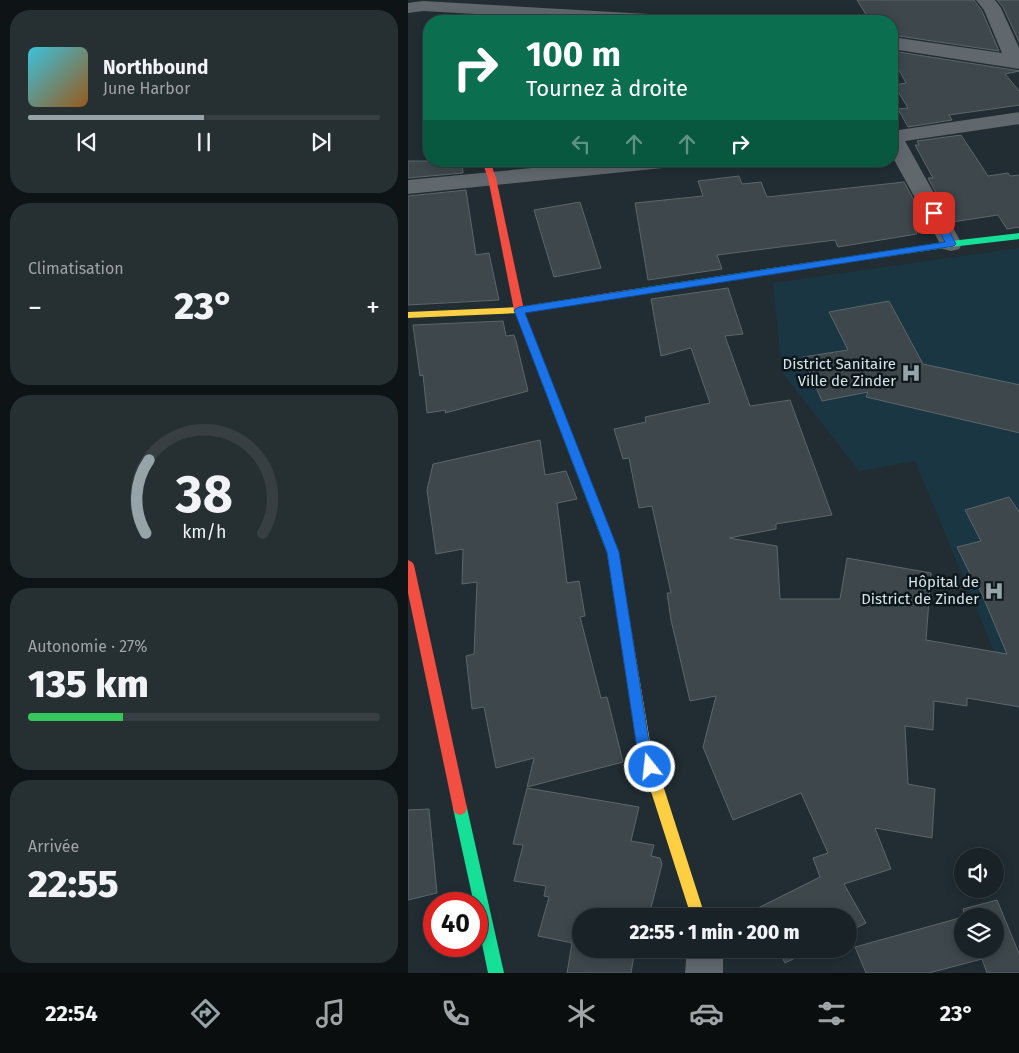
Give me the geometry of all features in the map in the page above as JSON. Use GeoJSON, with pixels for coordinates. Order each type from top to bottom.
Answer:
{"type":"FeatureCollection","features":[{"type":"Feature","properties":{"kind":"street"},"geometry":{"type":"LineString","coordinates":[[986,0],[992,8],[1017,62]]}},
{"type":"Feature","properties":{"kind":"street"},"geometry":{"type":"LineString","coordinates":[[420,9],[536,15]]}},
{"type":"Feature","properties":{"kind":"street"},"geometry":{"type":"LineString","coordinates":[[898,44],[1017,62]]}},
{"type":"Feature","properties":{"kind":"street"},"geometry":{"type":"LineString","coordinates":[[898,136],[1020,118]]}},
{"type":"Feature","properties":{"kind":"street"},"geometry":{"type":"LineString","coordinates":[[898,148],[951,244]]}},
{"type":"Feature","properties":{"kind":"street"},"geometry":{"type":"LineString","coordinates":[[408,186],[489,170],[560,167]]}},
{"type":"Feature","properties":{"kind":"street"},"geometry":{"type":"LineString","coordinates":[[489,170],[519,310],[613,552],[644,748],[695,908]]}},
{"type":"Feature","properties":{"kind":"street"},"geometry":{"type":"LineString","coordinates":[[408,315],[519,310],[951,244],[1020,236]]}},
{"type":"Feature","properties":{"kind":"street"},"geometry":{"type":"LineString","coordinates":[[408,565],[496,973]]}},
{"type":"Feature","properties":{"kind":"street"},"geometry":{"type":"LineString","coordinates":[[704,973],[705,958]]}},
{"type":"Feature","properties":{"kind":"shaded area","name":"Hôpital de District de Zinder"},"geometry":{"type":"Polygon","coordinates":[[[1019,248],[1019,711],[915,461],[859,471],[782,372],[773,283],[1019,248]]]}},
{"type":"Feature","properties":{"kind":"building"},"geometry":{"type":"Polygon","coordinates":[[[857,0],[974,0],[982,11],[999,51],[898,36],[898,15],[866,15],[857,0]]]}},
{"type":"Feature","properties":{"kind":"building"},"geometry":{"type":"Polygon","coordinates":[[[997,0],[1020,0],[1020,44],[1003,7],[997,0]]]}},
{"type":"Feature","properties":{"kind":"building"},"geometry":{"type":"Polygon","coordinates":[[[898,52],[1020,71],[1005,74],[1020,92],[1020,105],[949,115],[952,120],[908,127],[898,109],[908,108],[898,92],[898,84],[906,83],[898,68],[898,52]]]}},
{"type":"Feature","properties":{"kind":"building"},"geometry":{"type":"Polygon","coordinates":[[[961,135],[988,176],[1008,173],[1010,176],[1020,175],[1020,227],[1007,229],[998,215],[952,222],[928,178],[933,178],[915,145],[919,145],[917,141],[961,135]]]}},
{"type":"Feature","properties":{"kind":"building"},"geometry":{"type":"Polygon","coordinates":[[[408,161],[423,161],[423,167],[462,167],[463,173],[408,178],[408,161]]]}},
{"type":"Feature","properties":{"kind":"building"},"geometry":{"type":"Polygon","coordinates":[[[739,176],[742,184],[761,182],[767,197],[904,182],[928,226],[914,228],[917,234],[838,247],[835,240],[717,255],[722,269],[648,280],[635,203],[703,196],[698,181],[739,176]]]}},
{"type":"Feature","properties":{"kind":"building"},"geometry":{"type":"Polygon","coordinates":[[[466,190],[476,255],[489,253],[499,300],[408,305],[408,196],[466,190]]]}},
{"type":"Feature","properties":{"kind":"building"},"geometry":{"type":"Polygon","coordinates":[[[580,202],[601,268],[554,277],[534,210],[580,202]]]}},
{"type":"Feature","properties":{"kind":"building"},"geometry":{"type":"Polygon","coordinates":[[[728,288],[743,334],[725,336],[750,406],[790,400],[832,515],[776,524],[776,529],[729,538],[777,546],[780,599],[840,599],[847,558],[931,573],[926,640],[1007,654],[978,585],[976,586],[957,547],[981,541],[965,510],[1009,497],[1020,513],[1020,707],[967,698],[967,706],[934,701],[933,730],[905,726],[908,784],[935,789],[932,838],[875,828],[891,869],[844,884],[866,923],[857,928],[857,908],[758,908],[820,877],[813,858],[828,853],[801,793],[733,820],[703,747],[716,696],[690,701],[671,620],[667,593],[671,593],[652,506],[639,508],[629,458],[623,459],[614,429],[646,422],[645,417],[710,403],[691,348],[661,356],[651,299],[728,288]]]}},
{"type":"Feature","properties":{"kind":"building","name":"District Sanitaire Ville de Zinder"},"geometry":{"type":"Polygon","coordinates":[[[889,301],[923,364],[1020,385],[1020,433],[866,397],[868,392],[822,401],[803,357],[848,350],[829,312],[889,301]]]}},
{"type":"Feature","properties":{"kind":"building"},"geometry":{"type":"Polygon","coordinates":[[[503,321],[506,336],[514,335],[528,391],[445,413],[446,410],[427,413],[423,375],[420,376],[413,325],[503,321]]]}},
{"type":"Feature","properties":{"kind":"building"},"geometry":{"type":"Polygon","coordinates":[[[540,440],[545,475],[566,471],[577,499],[557,503],[567,583],[579,581],[585,616],[580,617],[601,698],[607,697],[623,762],[527,787],[534,758],[496,768],[484,707],[472,709],[466,656],[474,654],[477,582],[462,584],[463,549],[436,554],[427,490],[433,464],[540,440]]]}},
{"type":"Feature","properties":{"kind":"building"},"geometry":{"type":"Polygon","coordinates":[[[527,788],[639,807],[631,841],[654,845],[651,856],[660,858],[662,864],[651,908],[572,908],[572,943],[538,936],[549,897],[544,896],[546,886],[514,881],[523,845],[513,844],[527,788]]]}},
{"type":"Feature","properties":{"kind":"building"},"geometry":{"type":"Polygon","coordinates":[[[429,809],[437,892],[423,892],[423,896],[408,900],[408,810],[429,809]]]}},
{"type":"Feature","properties":{"kind":"building"},"geometry":{"type":"Polygon","coordinates":[[[997,900],[1000,908],[967,908],[997,900]]]}},
{"type":"Feature","properties":{"kind":"building"},"geometry":{"type":"Polygon","coordinates":[[[1004,917],[1020,956],[1020,973],[987,973],[982,959],[929,973],[866,973],[857,952],[857,946],[954,920],[954,958],[1004,958],[1004,917]]]}},
{"type":"Feature","properties":{"kind":"building"},"geometry":{"type":"Polygon","coordinates":[[[572,943],[572,958],[634,958],[631,973],[567,973],[572,943]]]}},
{"type":"Feature","properties":{"kind":"building"},"geometry":{"type":"Polygon","coordinates":[[[782,958],[795,958],[785,963],[782,958]]]}},
{"type":"Feature","properties":{"kind":"traffic: fast"},"geometry":{"type":"LineString","coordinates":[[634,292],[951,244],[1020,236]]}},
{"type":"Feature","properties":{"kind":"traffic: fast"},"geometry":{"type":"LineString","coordinates":[[547,383],[613,553],[621,604]]}},
{"type":"Feature","properties":{"kind":"traffic: fast"},"geometry":{"type":"LineString","coordinates":[[460,808],[496,973]]}},
{"type":"Feature","properties":{"kind":"traffic: slow"},"geometry":{"type":"LineString","coordinates":[[408,315],[519,310],[634,292]]}},
{"type":"Feature","properties":{"kind":"traffic: slow"},"geometry":{"type":"LineString","coordinates":[[621,604],[644,748],[695,908]]}},
{"type":"Feature","properties":{"kind":"traffic: jam"},"geometry":{"type":"LineString","coordinates":[[488,167],[519,310],[547,383]]}},
{"type":"Feature","properties":{"kind":"traffic: jam"},"geometry":{"type":"LineString","coordinates":[[408,565],[460,808]]}},
{"type":"Feature","properties":{"kind":"place","name":"District Sanitaire Ville de Zinder"},"geometry":{"type":"Point","coordinates":[911,373]}},
{"type":"Feature","properties":{"kind":"place","name":"Hôpital de District de Zinder"},"geometry":{"type":"Point","coordinates":[994,591]}},
{"type":"Feature","properties":{"kind":"route"},"geometry":{"type":"LineString","coordinates":[[650,767],[644,748],[613,552],[519,310],[951,244],[934,213]]}}]}
